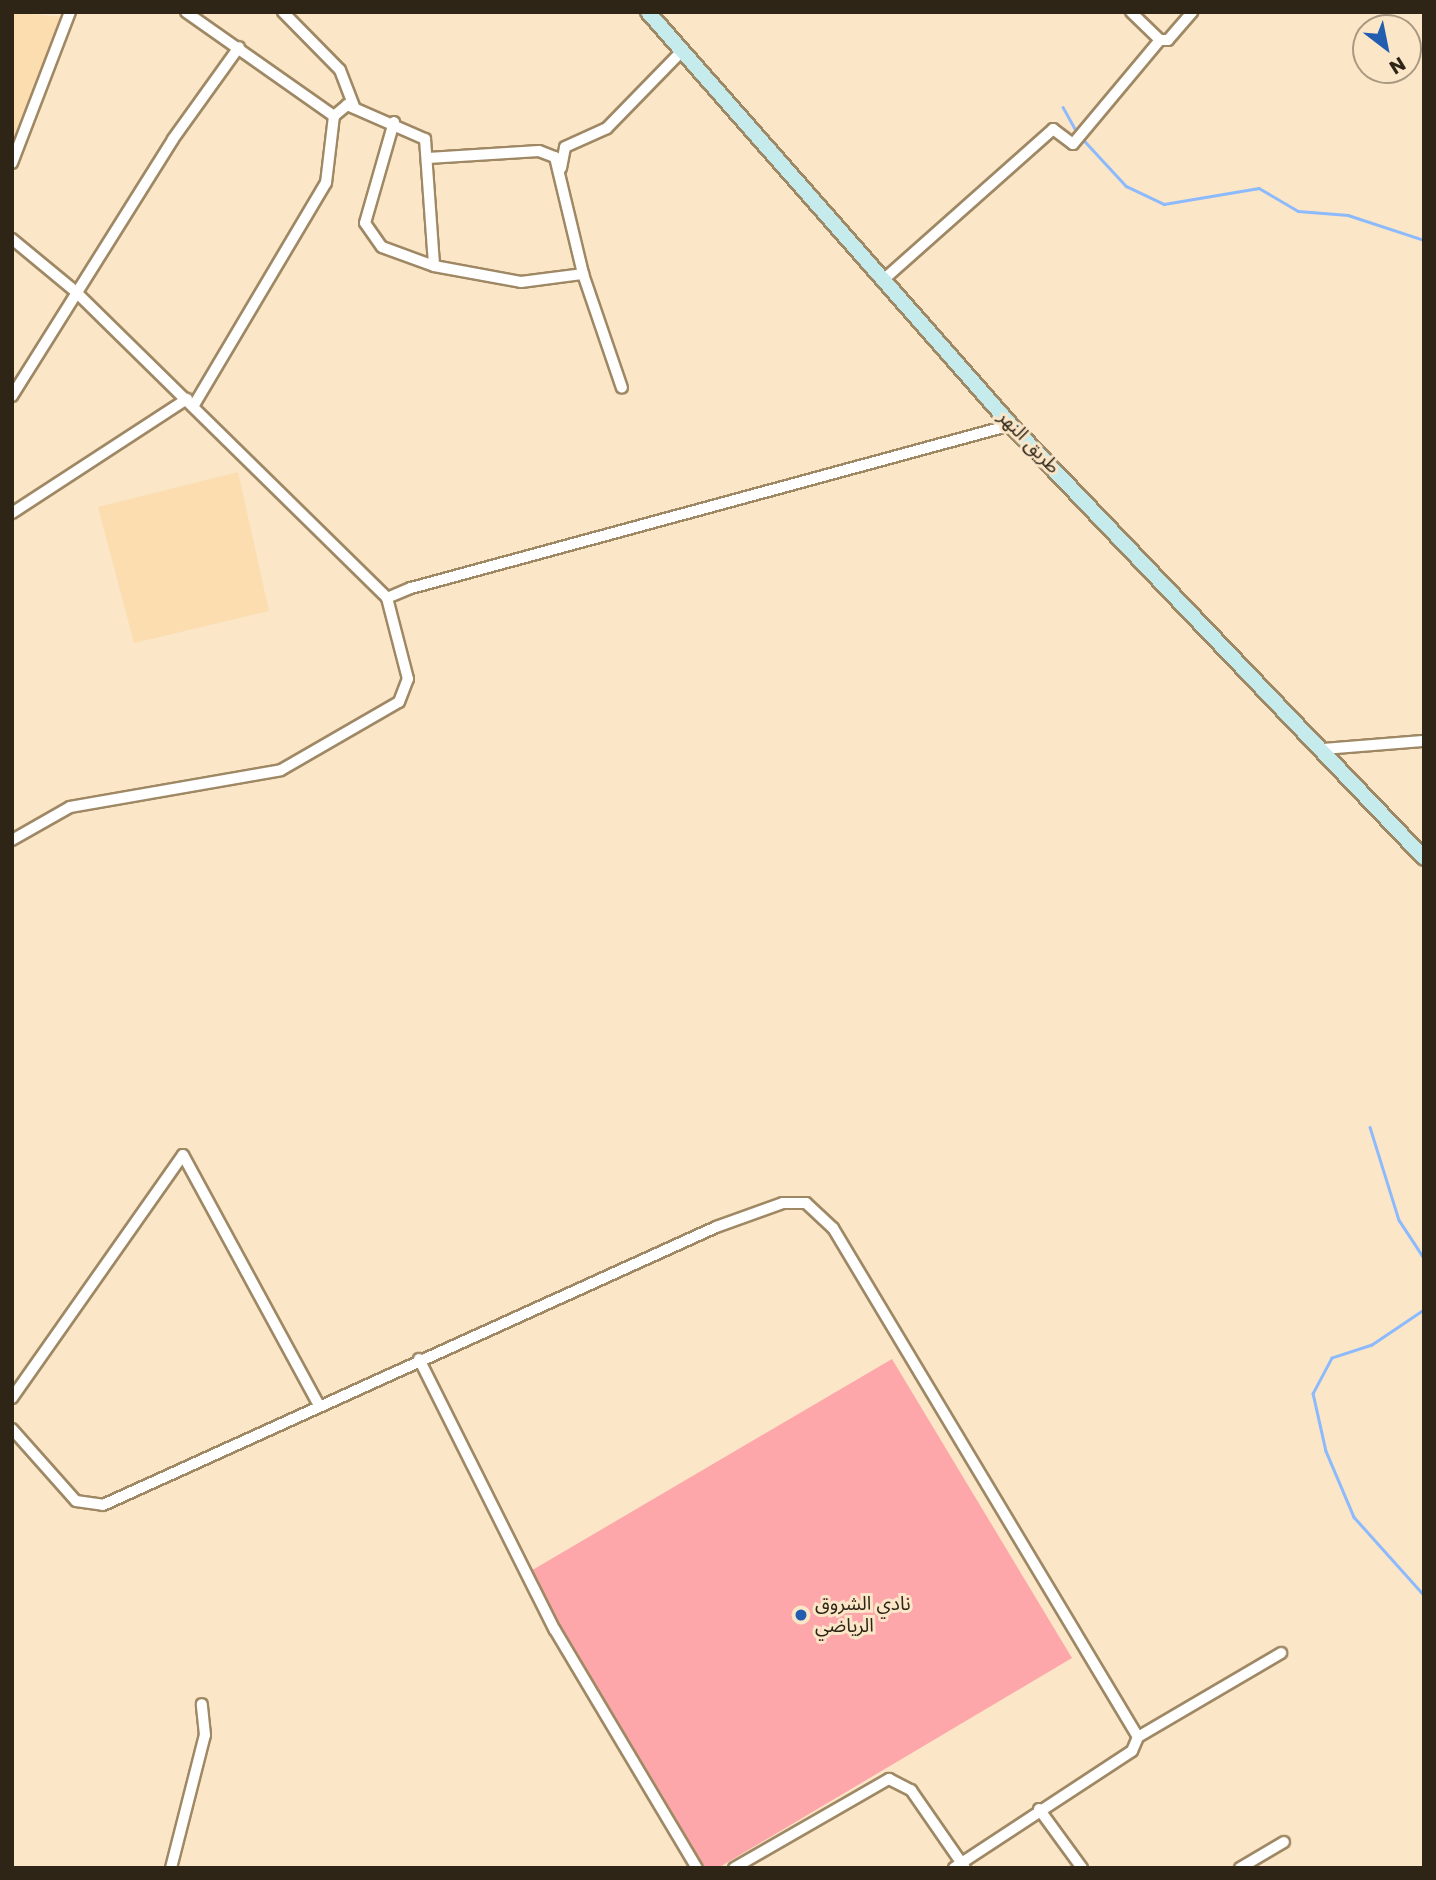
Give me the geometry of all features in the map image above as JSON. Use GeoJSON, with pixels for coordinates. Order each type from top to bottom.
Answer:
{"type":"FeatureCollection","features":[{"type":"Feature","properties":{"kind":"main road","name":"طريق النهر"},"geometry":{"type":"LineString","coordinates":[[648,12],[1011,425],[1424,858]]}},
{"type":"Feature","properties":{"kind":"street"},"geometry":{"type":"LineString","coordinates":[[12,163],[70,12]]}},
{"type":"Feature","properties":{"kind":"street"},"geometry":{"type":"LineString","coordinates":[[186,12],[334,116]]}},
{"type":"Feature","properties":{"kind":"street"},"geometry":{"type":"LineString","coordinates":[[284,12],[340,70],[355,106],[420,133],[428,158],[434,265]]}},
{"type":"Feature","properties":{"kind":"street"},"geometry":{"type":"LineString","coordinates":[[1131,12],[1160,40],[1168,40],[1192,12]]}},
{"type":"Feature","properties":{"kind":"street"},"geometry":{"type":"LineString","coordinates":[[882,281],[1052,129],[1073,144],[1160,40]]}},
{"type":"Feature","properties":{"kind":"street"},"geometry":{"type":"LineString","coordinates":[[12,396],[76,292],[239,47]]}},
{"type":"Feature","properties":{"kind":"street"},"geometry":{"type":"LineString","coordinates":[[560,171],[565,147],[607,128],[681,52]]}},
{"type":"Feature","properties":{"kind":"street"},"geometry":{"type":"LineString","coordinates":[[334,116],[355,106]]}},
{"type":"Feature","properties":{"kind":"street"},"geometry":{"type":"LineString","coordinates":[[12,513],[190,402],[326,183],[334,116]]}},
{"type":"Feature","properties":{"kind":"street"},"geometry":{"type":"LineString","coordinates":[[394,122],[366,212],[368,231],[382,247],[434,265],[521,282],[583,274]]}},
{"type":"Feature","properties":{"kind":"street"},"geometry":{"type":"LineString","coordinates":[[428,158],[547,152],[560,171],[583,274],[622,388]]}},
{"type":"Feature","properties":{"kind":"street"},"geometry":{"type":"LineString","coordinates":[[12,840],[70,807],[281,770],[399,702],[408,679],[387,598],[76,292],[13,242]]}},
{"type":"Feature","properties":{"kind":"street"},"geometry":{"type":"LineString","coordinates":[[387,598],[725,499],[1011,425]]}},
{"type":"Feature","properties":{"kind":"street"},"geometry":{"type":"LineString","coordinates":[[1322,749],[1424,741]]}},
{"type":"Feature","properties":{"kind":"street"},"geometry":{"type":"LineString","coordinates":[[12,1398],[183,1155],[319,1406]]}},
{"type":"Feature","properties":{"kind":"street"},"geometry":{"type":"LineString","coordinates":[[12,1429],[76,1502],[94,1507],[716,1227],[783,1203],[814,1208],[1138,1737]]}},
{"type":"Feature","properties":{"kind":"street"},"geometry":{"type":"LineString","coordinates":[[419,1359],[555,1630],[697,1868]]}},
{"type":"Feature","properties":{"kind":"street"},"geometry":{"type":"LineString","coordinates":[[734,1868],[889,1779],[911,1790],[960,1866],[1039,1809],[1132,1751],[1138,1737],[1282,1653]]}},
{"type":"Feature","properties":{"kind":"street"},"geometry":{"type":"LineString","coordinates":[[171,1868],[205,1735],[202,1704]]}},
{"type":"Feature","properties":{"kind":"street"},"geometry":{"type":"LineString","coordinates":[[1039,1809],[1082,1868]]}},
{"type":"Feature","properties":{"kind":"street"},"geometry":{"type":"LineString","coordinates":[[1240,1868],[1284,1842]]}},
{"type":"Feature","properties":{"kind":"shaded area"},"geometry":{"type":"Polygon","coordinates":[[[12,12],[62,17],[12,143],[12,12]]]}},
{"type":"Feature","properties":{"kind":"shaded area"},"geometry":{"type":"Polygon","coordinates":[[[238,472],[269,611],[134,643],[98,507],[238,472]]]}},
{"type":"Feature","properties":{"kind":"shaded area","name":"نادي الشروق الرياضي"},"geometry":{"type":"Polygon","coordinates":[[[892,1359],[1072,1658],[718,1868],[705,1868],[529,1572],[892,1359]]]}},
{"type":"Feature","properties":{"kind":"waterway"},"geometry":{"type":"LineString","coordinates":[[1063,107],[1077,132]]}},
{"type":"Feature","properties":{"kind":"waterway"},"geometry":{"type":"LineString","coordinates":[[1081,137],[1126,186],[1164,204],[1259,188],[1298,211],[1348,215],[1424,240]]}},
{"type":"Feature","properties":{"kind":"waterway"},"geometry":{"type":"LineString","coordinates":[[1370,1127],[1399,1220],[1424,1258]]}},
{"type":"Feature","properties":{"kind":"waterway"},"geometry":{"type":"LineString","coordinates":[[1424,1310],[1372,1345],[1332,1358],[1313,1393],[1326,1451],[1354,1517],[1424,1595]]}},
{"type":"Feature","properties":{"kind":"place","name":"نادي الشروق الرياضي"},"geometry":{"type":"Point","coordinates":[801,1615]}}]}
